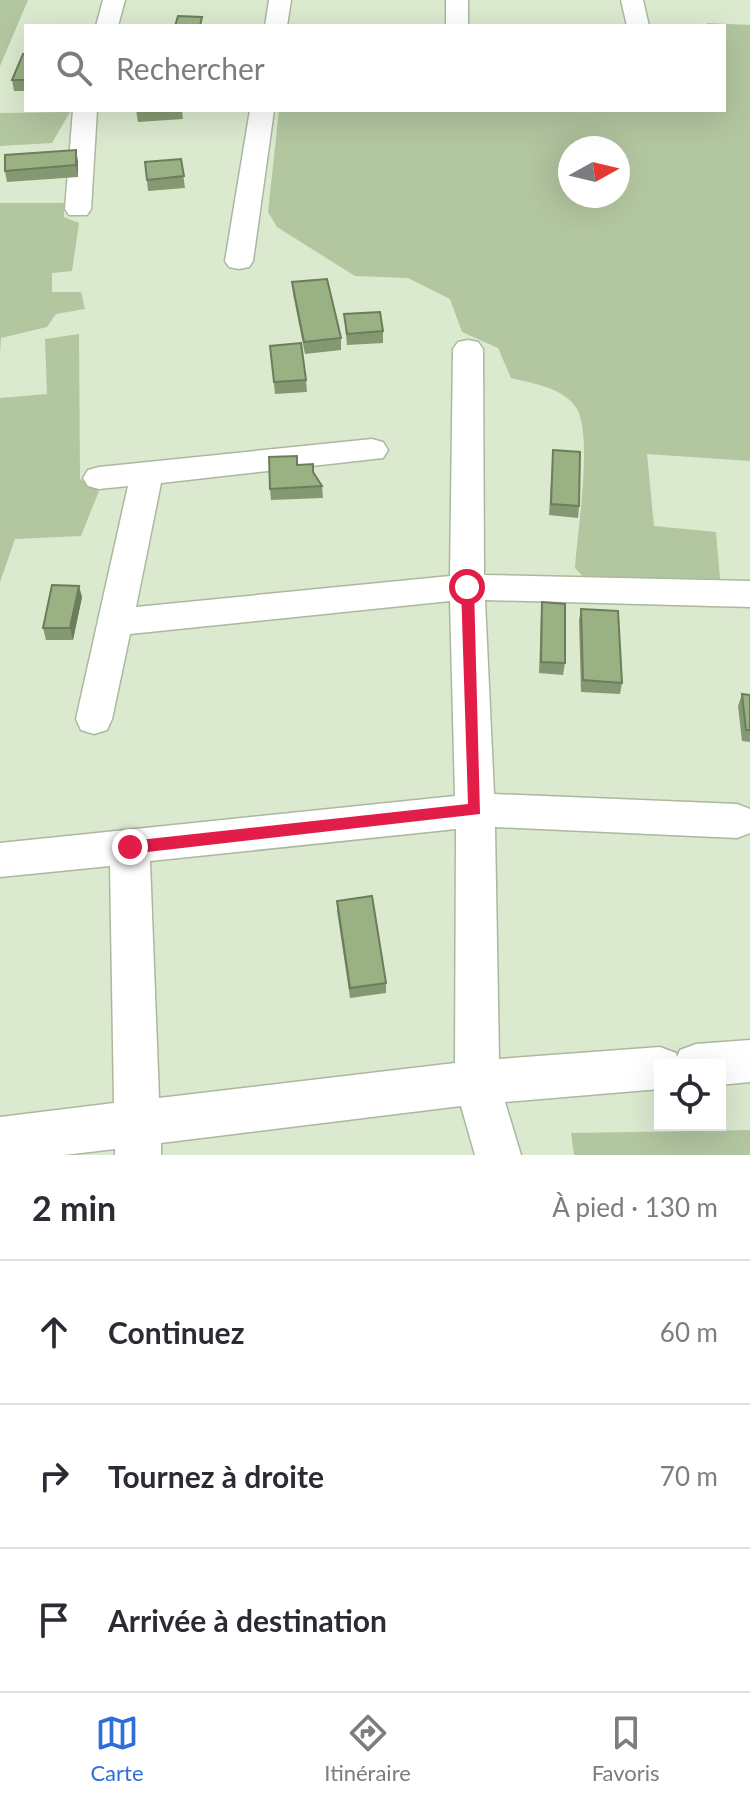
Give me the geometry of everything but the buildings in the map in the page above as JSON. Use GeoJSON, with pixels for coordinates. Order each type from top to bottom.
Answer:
{"type":"FeatureCollection","features":[{"type":"Feature","properties":{"kind":"street"},"geometry":{"type":"LineString","coordinates":[[108,24],[114,0]]}},
{"type":"Feature","properties":{"kind":"street"},"geometry":{"type":"LineString","coordinates":[[276,24],[280,0]]}},
{"type":"Feature","properties":{"kind":"street"},"geometry":{"type":"LineString","coordinates":[[457,0],[457,24]]}},
{"type":"Feature","properties":{"kind":"street"},"geometry":{"type":"LineString","coordinates":[[632,0],[638,24]]}},
{"type":"Feature","properties":{"kind":"street"},"geometry":{"type":"LineString","coordinates":[[78,209],[85,112]]}},
{"type":"Feature","properties":{"kind":"street"},"geometry":{"type":"LineString","coordinates":[[239,261],[262,112]]}},
{"type":"Feature","properties":{"kind":"street"},"geometry":{"type":"LineString","coordinates":[[468,349],[467,587],[475,810],[477,1082],[498,1155]]}},
{"type":"Feature","properties":{"kind":"street"},"geometry":{"type":"LineString","coordinates":[[99,478],[372,450]]}},
{"type":"Feature","properties":{"kind":"street"},"geometry":{"type":"LineString","coordinates":[[94,719],[147,473]]}},
{"type":"Feature","properties":{"kind":"street"},"geometry":{"type":"LineString","coordinates":[[115,622],[467,587],[750,594]]}},
{"type":"Feature","properties":{"kind":"street"},"geometry":{"type":"LineString","coordinates":[[0,860],[475,810],[737,821]]}},
{"type":"Feature","properties":{"kind":"street"},"geometry":{"type":"LineString","coordinates":[[130,847],[137,1139]]}},
{"type":"Feature","properties":{"kind":"street"},"geometry":{"type":"LineString","coordinates":[[726,1063],[750,1061]]}},
{"type":"Feature","properties":{"kind":"street"},"geometry":{"type":"LineString","coordinates":[[0,1140],[137,1139],[477,1082],[654,1068]]}},
{"type":"Feature","properties":{"kind":"green space"},"geometry":{"type":"Polygon","coordinates":[[[0,0],[28,0],[0,66],[0,0]]]}},
{"type":"Feature","properties":{"kind":"green space"},"geometry":{"type":"Polygon","coordinates":[[[707,23],[750,25],[750,461],[647,454],[654,526],[716,532],[722,601],[601,595],[575,568],[584,441],[582,423],[572,402],[556,391],[511,378],[498,348],[462,332],[450,299],[408,278],[355,276],[277,227],[268,212],[279,112],[726,112],[726,24],[707,23]]]}},
{"type":"Feature","properties":{"kind":"green space"},"geometry":{"type":"Polygon","coordinates":[[[70,112],[52,143],[0,146],[0,113],[70,112]]]}},
{"type":"Feature","properties":{"kind":"green space"},"geometry":{"type":"Polygon","coordinates":[[[0,203],[64,203],[64,217],[79,223],[72,271],[52,273],[52,292],[81,292],[85,309],[56,314],[47,327],[1,338],[0,354],[0,203]]]}},
{"type":"Feature","properties":{"kind":"green space"},"geometry":{"type":"Polygon","coordinates":[[[79,334],[80,479],[99,491],[81,536],[15,539],[0,582],[0,398],[47,394],[45,339],[79,334]]]}},
{"type":"Feature","properties":{"kind":"green space"},"geometry":{"type":"Polygon","coordinates":[[[750,1130],[750,1155],[574,1155],[571,1133],[726,1131],[750,1130]]]}},
{"type":"Feature","properties":{"kind":"route"},"geometry":{"type":"LineString","coordinates":[[130,847],[475,810],[467,587]]}}]}
